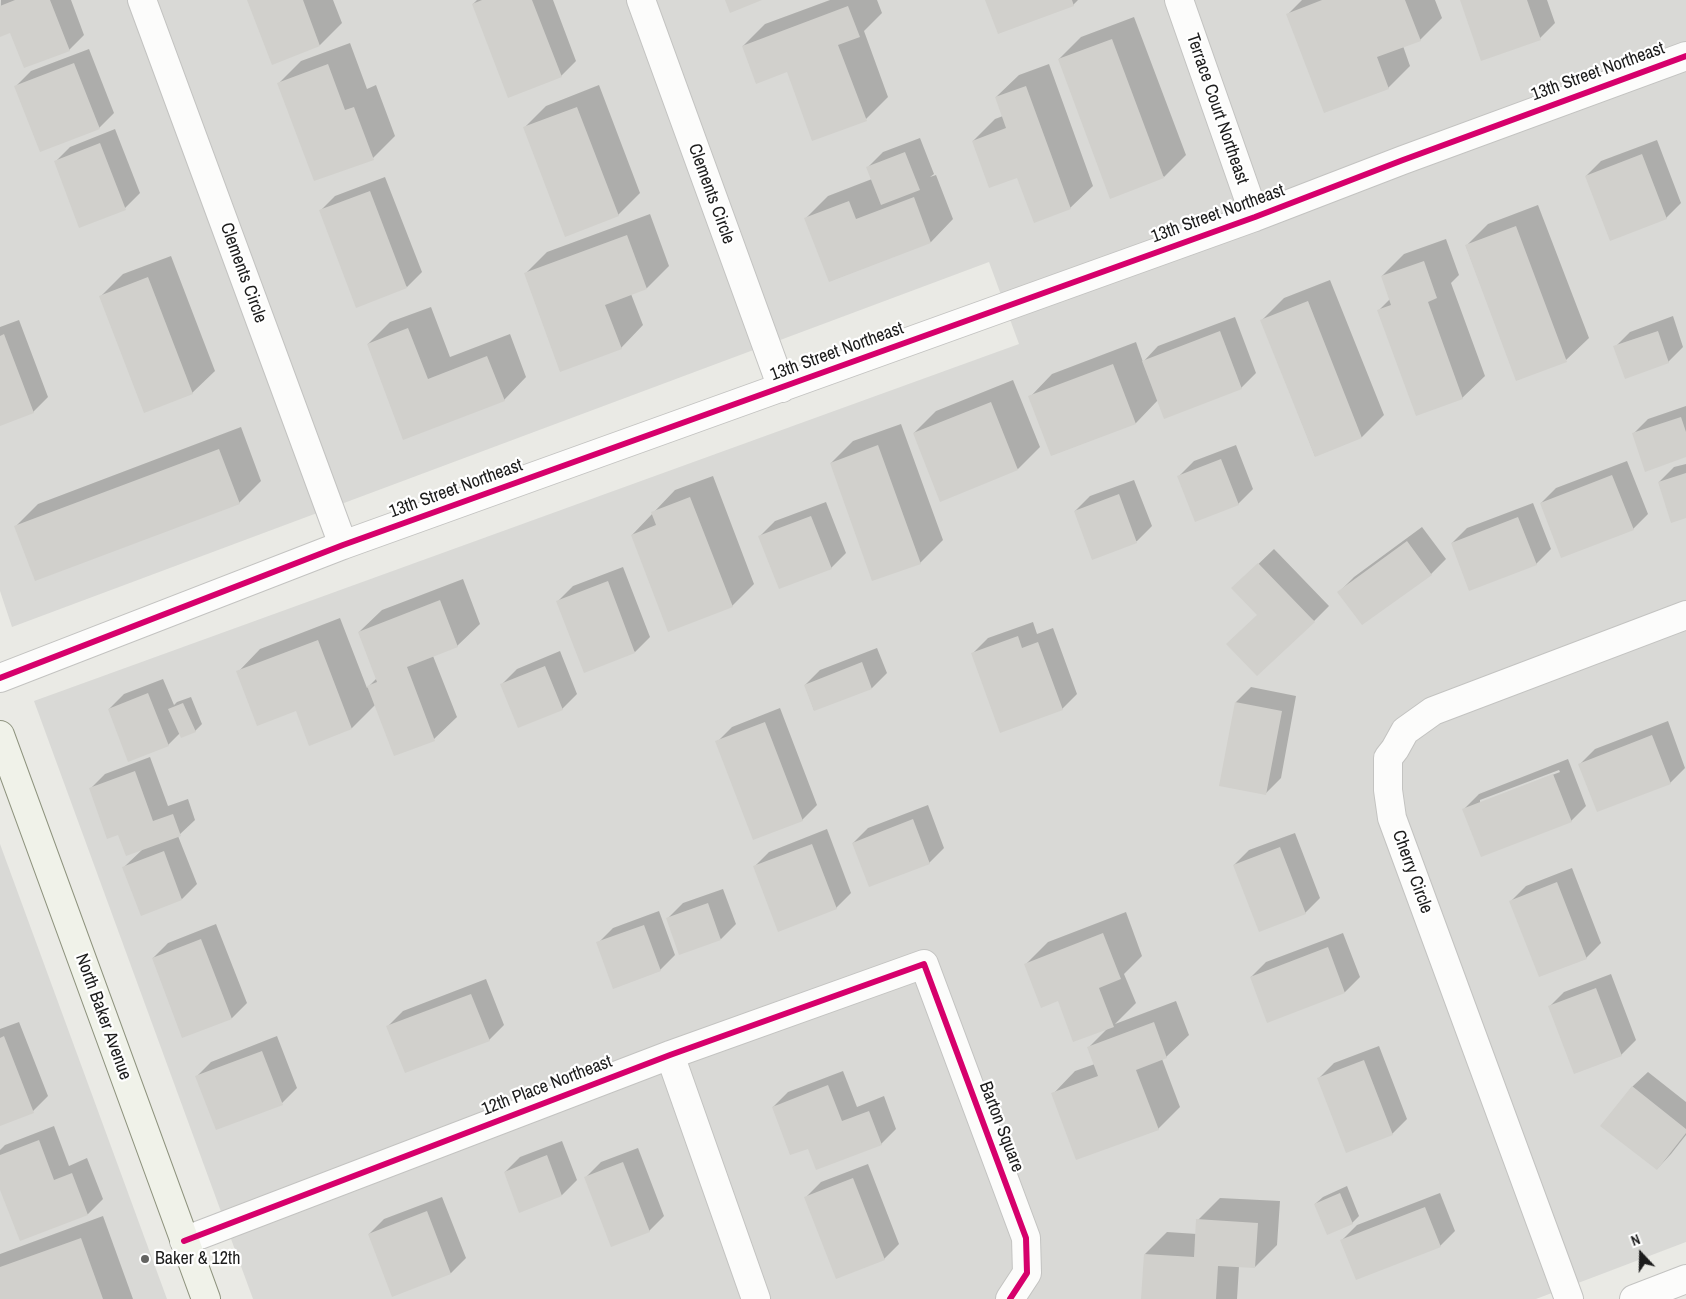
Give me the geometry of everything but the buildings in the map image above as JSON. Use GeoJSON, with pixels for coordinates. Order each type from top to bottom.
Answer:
{"type":"FeatureCollection","features":[{"type":"Feature","properties":{"kind":"main road","name":"North Baker Avenue"},"geometry":{"type":"LineString","coordinates":[[0,736],[206,1299]]}},
{"type":"Feature","properties":{"kind":"street","name":"Clements Circle"},"geometry":{"type":"LineString","coordinates":[[142,0],[343,545]]}},
{"type":"Feature","properties":{"kind":"street","name":"Clements Circle"},"geometry":{"type":"LineString","coordinates":[[641,0],[782,388]]}},
{"type":"Feature","properties":{"kind":"street","name":"Terrace Court Northeast"},"geometry":{"type":"LineString","coordinates":[[1179,0],[1255,217]]}},
{"type":"Feature","properties":{"kind":"street","name":"13th Street Northeast"},"geometry":{"type":"LineString","coordinates":[[0,678],[343,545],[1255,217],[1403,160],[1686,56]]}},
{"type":"Feature","properties":{"kind":"street","name":"Cherry Circle"},"geometry":{"type":"LineString","coordinates":[[1569,1299],[1392,818],[1388,790],[1388,758],[1405,731],[1433,711],[1686,615]]}},
{"type":"Feature","properties":{"kind":"street","name":"12th Place Northeast"},"geometry":{"type":"LineString","coordinates":[[184,1241],[670,1054],[924,964]]}},
{"type":"Feature","properties":{"kind":"street","name":"Barton Square"},"geometry":{"type":"LineString","coordinates":[[924,964],[1026,1238],[1028,1273],[1010,1299]]}},
{"type":"Feature","properties":{"kind":"street"},"geometry":{"type":"LineString","coordinates":[[670,1054],[756,1299]]}},
{"type":"Feature","properties":{"kind":"street"},"geometry":{"type":"LineString","coordinates":[[1634,1299],[1686,1279]]}},
{"type":"Feature","properties":{"kind":"shaded area"},"geometry":{"type":"Polygon","coordinates":[[[0,0],[1686,0],[1686,1242],[1536,1299],[253,1299],[34,701],[1019,344],[989,262],[12,627],[0,591],[0,0]]]}},
{"type":"Feature","properties":{"kind":"shaded area"},"geometry":{"type":"Polygon","coordinates":[[[0,844],[167,1299],[0,1299],[0,844]]]}},
{"type":"Feature","properties":{"kind":"cycle path"},"geometry":{"type":"LineString","coordinates":[[0,678],[343,545],[1255,217],[1403,160],[1686,56]]}},
{"type":"Feature","properties":{"kind":"cycle path"},"geometry":{"type":"LineString","coordinates":[[184,1241],[670,1055],[924,964],[1026,1238],[1027,1273],[1010,1299]]}},
{"type":"Feature","properties":{"kind":"place","name":"Baker & 12th"},"geometry":{"type":"Point","coordinates":[145,1259]}}]}
